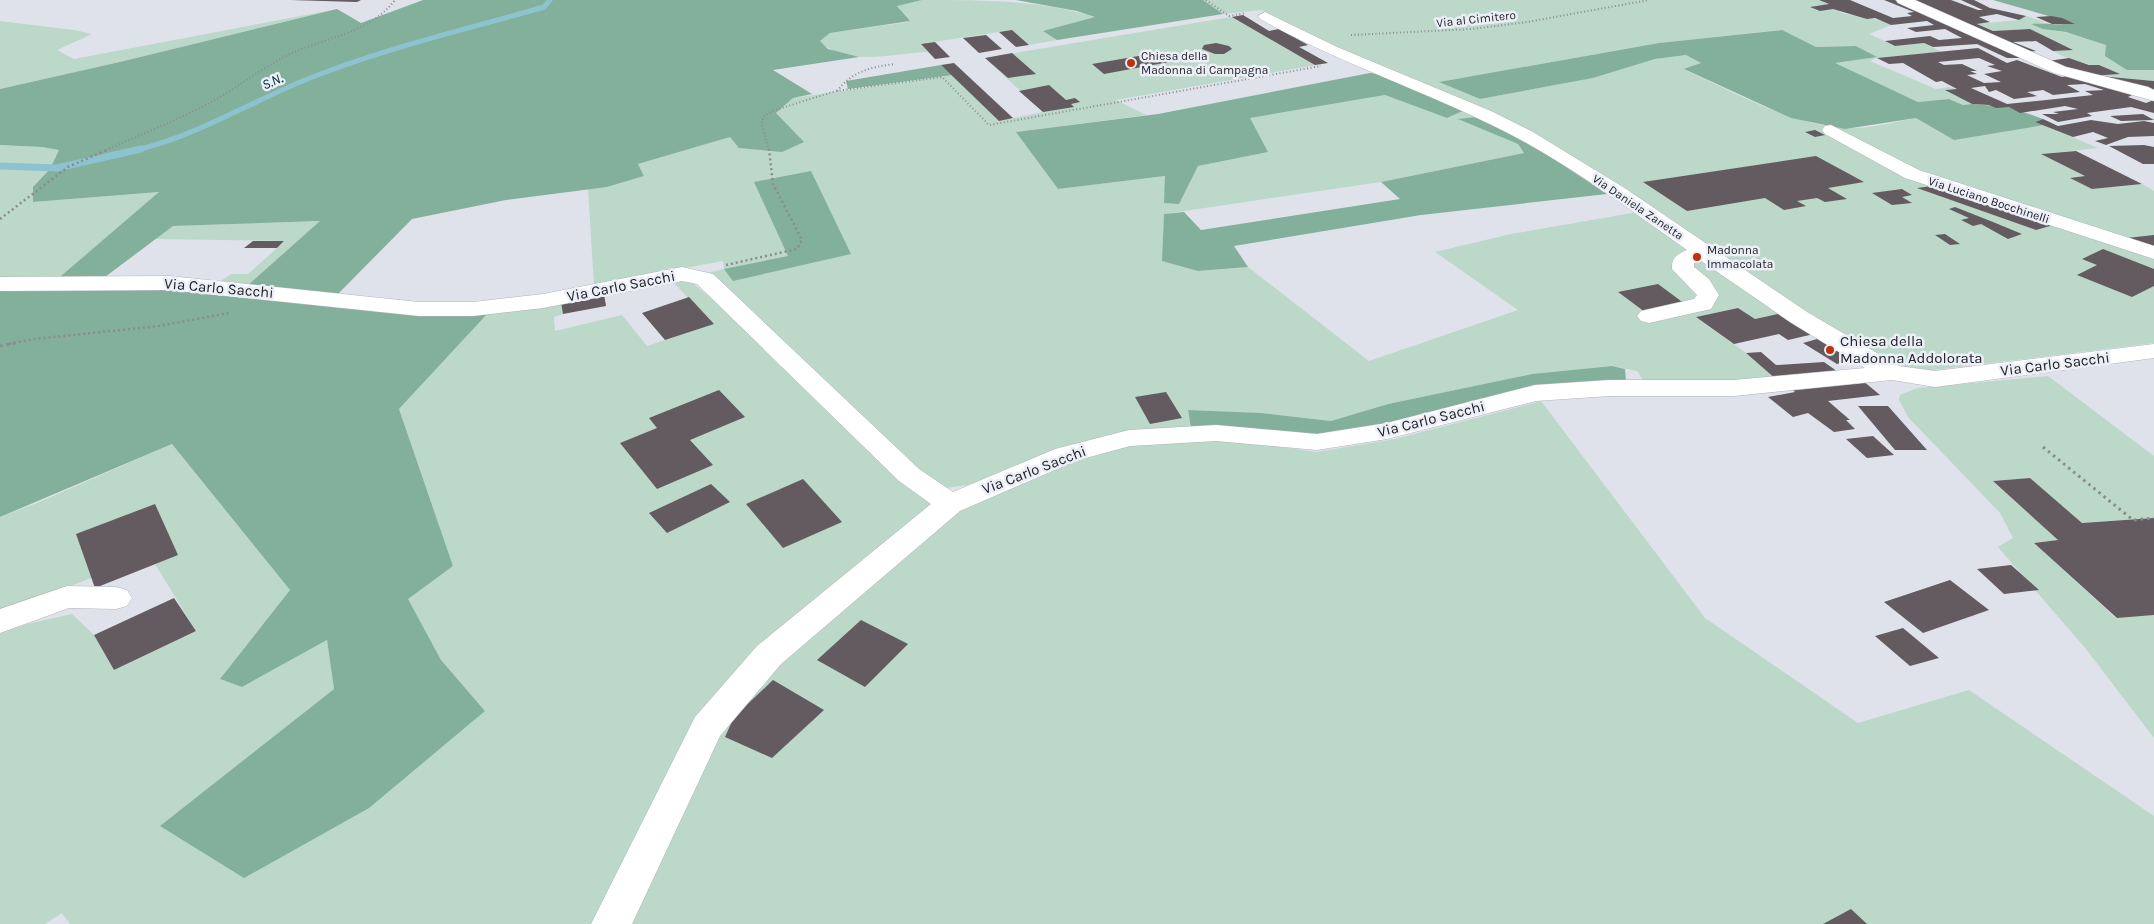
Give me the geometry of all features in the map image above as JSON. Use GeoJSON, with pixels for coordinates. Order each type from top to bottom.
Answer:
{"type":"FeatureCollection","features":[{"type":"Feature","properties":{"kind":"street"},"geometry":{"type":"LineString","coordinates":[[1903,0],[2060,70],[2142,91],[2154,96]]}},
{"type":"Feature","properties":{"kind":"street","name":"Via Daniela Zanetta"},"geometry":{"type":"LineString","coordinates":[[1266,16],[1302,36],[1361,64],[1476,111],[1526,136],[1607,186],[1840,345],[1892,373]]}},
{"type":"Feature","properties":{"kind":"street","name":"Via Luciano Bocchinelli"},"geometry":{"type":"LineString","coordinates":[[1830,130],[1912,174],[2154,253]]}},
{"type":"Feature","properties":{"kind":"street"},"geometry":{"type":"LineString","coordinates":[[1649,316],[1703,304],[1708,295],[1701,284],[1684,269],[1683,260],[1703,250]]}},
{"type":"Feature","properties":{"kind":"street","name":"Via Carlo Sacchi"},"geometry":{"type":"LineString","coordinates":[[0,284],[169,282],[419,309],[473,309],[543,301],[682,274],[705,278],[909,475],[950,504],[1065,455],[1129,438],[1216,434],[1317,442],[1387,431],[1535,393],[1609,388],[1734,388],[1892,373],[1935,379],[2154,351]]}},
{"type":"Feature","properties":{"kind":"street"},"geometry":{"type":"LineString","coordinates":[[611,924],[707,727],[769,656],[950,504]]}},
{"type":"Feature","properties":{"kind":"street"},"geometry":{"type":"LineString","coordinates":[[0,621],[68,597],[116,598]]}},
{"type":"Feature","properties":{"kind":"path"},"geometry":{"type":"LineString","coordinates":[[0,219],[68,166],[169,122],[226,93],[255,73],[290,54],[365,26],[386,12],[395,0]]}},
{"type":"Feature","properties":{"kind":"path"},"geometry":{"type":"LineString","coordinates":[[1206,0],[1229,16],[1257,12],[1266,16]]}},
{"type":"Feature","properties":{"kind":"path","name":"Via al Cimitero"},"geometry":{"type":"LineString","coordinates":[[1302,36],[1411,34],[1472,29],[1527,22],[1649,0]]}},
{"type":"Feature","properties":{"kind":"path"},"geometry":{"type":"LineString","coordinates":[[836,91],[847,78],[861,70],[895,64]]}},
{"type":"Feature","properties":{"kind":"path"},"geometry":{"type":"LineString","coordinates":[[682,274],[797,249],[802,240],[773,184],[769,146],[762,126],[763,117],[772,111],[836,91],[942,77],[989,125],[1361,64]]}},
{"type":"Feature","properties":{"kind":"path"},"geometry":{"type":"LineString","coordinates":[[0,346],[63,336],[159,326],[235,312]]}},
{"type":"Feature","properties":{"kind":"path"},"geometry":{"type":"LineString","coordinates":[[2044,447],[2133,520],[2154,518]]}},
{"type":"Feature","properties":{"kind":"green space"},"geometry":{"type":"Polygon","coordinates":[[[423,0],[922,0],[897,6],[910,21],[830,33],[820,41],[828,49],[859,57],[773,70],[812,94],[793,98],[776,113],[804,142],[782,152],[739,148],[730,137],[638,164],[644,176],[607,187],[506,200],[412,219],[337,295],[246,287],[320,221],[173,226],[101,280],[54,282],[159,192],[33,202],[33,187],[50,169],[59,150],[42,147],[0,145],[0,89],[337,9],[361,23],[423,0]]]}},
{"type":"Feature","properties":{"kind":"green space"},"geometry":{"type":"Polygon","coordinates":[[[922,0],[1032,4],[1074,11],[1096,17],[1044,31],[1057,40],[1029,45],[1012,30],[921,44],[928,52],[856,57],[830,49],[820,41],[830,33],[909,22],[897,5],[922,0]]]}},
{"type":"Feature","properties":{"kind":"green space"},"geometry":{"type":"Polygon","coordinates":[[[1016,0],[1203,0],[1223,14],[1057,40],[1043,31],[1095,17],[1077,11],[1016,0]]]}},
{"type":"Feature","properties":{"kind":"green space"},"geometry":{"type":"Polygon","coordinates":[[[1203,0],[1818,0],[1829,4],[1811,7],[1834,9],[1845,14],[1879,20],[1891,25],[1869,34],[1895,46],[1924,43],[1942,52],[1877,58],[1870,61],[1936,89],[1949,87],[1957,89],[1946,90],[1972,104],[1963,105],[1949,99],[1918,102],[1834,63],[1876,57],[1856,46],[1816,47],[1781,30],[1659,43],[1440,82],[1480,99],[1593,78],[1655,59],[1686,55],[1701,63],[1685,70],[1762,106],[1782,114],[1822,125],[1860,128],[1916,118],[1925,122],[2022,127],[2044,125],[2098,148],[2042,154],[2085,176],[2071,178],[2092,189],[2142,184],[2154,191],[2154,343],[1925,371],[1901,367],[1806,316],[1602,174],[1261,10],[1223,14],[1203,0]]]}},
{"type":"Feature","properties":{"kind":"green space"},"geometry":{"type":"Polygon","coordinates":[[[1993,0],[2154,0],[2154,70],[2127,70],[2105,56],[2106,45],[2066,32],[2043,29],[2031,24],[2073,23],[1993,0]]]}},
{"type":"Feature","properties":{"kind":"green space"},"geometry":{"type":"Polygon","coordinates":[[[337,9],[0,89],[0,21],[92,34],[57,50],[74,59],[337,9]]]}},
{"type":"Feature","properties":{"kind":"green space"},"geometry":{"type":"Polygon","coordinates":[[[1243,15],[1269,31],[1279,29],[1308,45],[1300,47],[1328,63],[1116,100],[1146,115],[1017,132],[1058,189],[1166,176],[1192,176],[1198,166],[1268,152],[1249,118],[1385,95],[1447,118],[1465,110],[1475,117],[1459,119],[1518,144],[1524,153],[1381,182],[1164,214],[1163,261],[1198,271],[1248,267],[1369,361],[1518,310],[1435,252],[1511,234],[1638,212],[1782,313],[1755,319],[1738,308],[1696,317],[1746,353],[1777,380],[1644,381],[1637,371],[1612,366],[1532,374],[1388,404],[1331,421],[1262,413],[1188,410],[1191,428],[975,484],[945,488],[925,477],[707,273],[724,269],[723,261],[594,285],[588,189],[607,187],[644,176],[638,164],[783,121],[776,113],[793,98],[952,75],[999,121],[1043,112],[985,58],[1243,15]]]}},
{"type":"Feature","properties":{"kind":"green space"},"geometry":{"type":"Polygon","coordinates":[[[2026,16],[2045,22],[2032,24],[2040,27],[2091,38],[2100,42],[2110,48],[2127,70],[2154,70],[2154,81],[2090,76],[2119,74],[2060,55],[2050,49],[2030,29],[1993,31],[1977,24],[2019,20],[2026,16]]]}},
{"type":"Feature","properties":{"kind":"green space"},"geometry":{"type":"Polygon","coordinates":[[[1782,30],[1816,47],[1856,46],[1877,57],[1835,63],[1918,102],[1949,99],[1963,105],[2009,107],[2043,119],[2035,122],[2044,125],[1954,140],[1916,118],[1845,129],[1791,118],[1684,69],[1701,63],[1686,55],[1655,59],[1593,78],[1480,99],[1439,82],[1659,43],[1782,30]]]}},
{"type":"Feature","properties":{"kind":"green space"},"geometry":{"type":"Polygon","coordinates":[[[941,65],[952,75],[848,89],[846,81],[941,65]]]}},
{"type":"Feature","properties":{"kind":"green space"},"geometry":{"type":"Polygon","coordinates":[[[1370,73],[1380,74],[1465,110],[1447,118],[1385,95],[1250,118],[1268,152],[1198,166],[1179,204],[1164,203],[1165,176],[1058,189],[1016,132],[1158,114],[1370,73]]]}},
{"type":"Feature","properties":{"kind":"green space"},"geometry":{"type":"Polygon","coordinates":[[[1475,117],[1528,142],[1607,194],[1421,215],[1234,246],[1248,267],[1198,271],[1162,261],[1164,214],[1184,212],[1201,230],[1400,199],[1381,182],[1524,153],[1518,144],[1458,119],[1475,117]]]}},
{"type":"Feature","properties":{"kind":"green space"},"geometry":{"type":"Polygon","coordinates":[[[0,145],[60,150],[50,169],[33,187],[33,202],[160,192],[54,282],[0,282],[0,145]]]}},
{"type":"Feature","properties":{"kind":"green space"},"geometry":{"type":"Polygon","coordinates":[[[811,171],[851,254],[733,281],[724,269],[788,256],[754,182],[811,171]]]}},
{"type":"Feature","properties":{"kind":"green space"},"geometry":{"type":"Polygon","coordinates":[[[321,221],[246,287],[218,283],[231,274],[248,274],[285,241],[155,239],[173,226],[321,221]]]}},
{"type":"Feature","properties":{"kind":"green space"},"geometry":{"type":"Polygon","coordinates":[[[689,280],[734,317],[935,508],[767,647],[601,924],[70,924],[62,913],[45,924],[0,924],[0,630],[72,614],[94,635],[114,670],[196,631],[155,564],[95,588],[91,578],[0,614],[0,517],[37,503],[172,444],[290,590],[220,679],[242,687],[327,640],[334,689],[267,742],[485,711],[441,660],[407,598],[453,566],[399,409],[489,312],[561,302],[563,314],[554,317],[555,331],[622,315],[647,346],[713,324],[674,283],[689,280]]]}},
{"type":"Feature","properties":{"kind":"green space"},"geometry":{"type":"Polygon","coordinates":[[[165,285],[489,312],[399,409],[453,566],[408,599],[441,660],[485,711],[369,808],[244,878],[160,826],[334,689],[327,640],[242,687],[220,679],[290,590],[172,444],[0,517],[0,286],[165,285]]]}},
{"type":"Feature","properties":{"kind":"green space"},"geometry":{"type":"Polygon","coordinates":[[[1612,366],[1625,369],[1626,381],[1387,426],[1309,438],[1191,428],[1188,410],[1262,413],[1331,421],[1388,404],[1532,374],[1612,366]]]}},
{"type":"Feature","properties":{"kind":"green space"},"geometry":{"type":"Polygon","coordinates":[[[2048,376],[2154,456],[2154,518],[2082,523],[2030,478],[1993,481],[2058,540],[2034,543],[2116,618],[2154,615],[2154,738],[2086,649],[1998,547],[2013,538],[2000,513],[1908,417],[1899,400],[1900,395],[1917,388],[2048,376]]]}},
{"type":"Feature","properties":{"kind":"green space"},"geometry":{"type":"Polygon","coordinates":[[[1541,401],[1705,618],[1858,723],[1969,690],[2154,816],[2154,924],[626,924],[715,736],[802,637],[962,507],[1065,461],[1132,446],[1216,438],[1316,452],[1395,439],[1541,401]]]}},
{"type":"Feature","properties":{"kind":"building"},"geometry":{"type":"Polygon","coordinates":[[[290,0],[361,0],[357,2],[290,0]]]}},
{"type":"Feature","properties":{"kind":"building"},"geometry":{"type":"Polygon","coordinates":[[[1819,0],[1850,0],[1893,18],[1912,16],[1907,13],[1914,12],[1884,0],[1898,0],[2029,58],[2007,58],[1977,44],[1933,47],[1924,43],[1895,46],[1885,41],[1930,36],[1939,40],[1962,38],[1945,29],[1916,32],[1907,28],[1934,25],[1927,21],[1891,25],[1875,18],[1867,19],[1833,9],[1820,11],[1810,7],[1829,4],[1819,0]]]}},
{"type":"Feature","properties":{"kind":"building"},"geometry":{"type":"Polygon","coordinates":[[[1908,0],[1951,0],[1983,10],[1961,0],[1974,0],[1990,8],[2026,16],[2019,20],[1997,14],[1979,17],[1990,22],[1977,24],[1993,31],[2030,29],[2073,50],[2053,51],[2036,41],[2013,42],[2036,51],[2028,52],[1908,0]]]}},
{"type":"Feature","properties":{"kind":"building"},"geometry":{"type":"Polygon","coordinates":[[[1243,15],[1269,31],[1279,29],[1308,45],[1299,47],[1328,63],[1315,65],[1232,17],[1243,15]]]}},
{"type":"Feature","properties":{"kind":"building"},"geometry":{"type":"Polygon","coordinates":[[[2051,16],[2062,18],[2075,24],[2052,24],[2036,17],[2051,16]]]}},
{"type":"Feature","properties":{"kind":"building"},"geometry":{"type":"Polygon","coordinates":[[[1012,30],[1029,45],[1016,47],[999,32],[1012,30]]]}},
{"type":"Feature","properties":{"kind":"building"},"geometry":{"type":"Polygon","coordinates":[[[986,35],[1002,49],[979,53],[963,38],[986,35]]]}},
{"type":"Feature","properties":{"kind":"building"},"geometry":{"type":"Polygon","coordinates":[[[935,42],[950,57],[935,59],[921,44],[935,42]]]}},
{"type":"Feature","properties":{"kind":"building"},"geometry":{"type":"Polygon","coordinates":[[[1216,43],[1229,46],[1232,49],[1224,54],[1215,54],[1202,49],[1204,45],[1216,43]]]}},
{"type":"Feature","properties":{"kind":"building"},"geometry":{"type":"Polygon","coordinates":[[[1978,48],[2007,63],[2017,60],[2062,77],[2072,75],[2138,92],[2128,97],[2146,103],[2154,100],[2154,113],[2131,107],[2087,113],[2092,116],[2058,122],[2042,114],[2059,114],[2053,112],[2078,109],[2065,106],[2020,113],[2009,107],[1996,108],[1989,105],[1972,104],[1945,90],[1957,89],[1942,81],[1936,82],[1903,63],[1889,64],[1877,58],[1978,48]],[[1979,58],[1938,62],[1944,65],[1962,64],[1977,71],[1970,71],[1977,74],[1967,75],[1984,83],[2001,82],[1984,74],[2002,71],[1987,66],[1995,65],[1979,58]],[[2085,84],[2067,85],[2080,92],[2053,95],[2043,90],[2027,92],[2037,96],[2014,99],[1996,90],[1989,92],[1985,86],[1971,88],[2007,104],[2093,95],[2085,91],[2104,90],[2085,84]]]}},
{"type":"Feature","properties":{"kind":"building"},"geometry":{"type":"Polygon","coordinates":[[[1012,53],[1036,74],[1008,78],[985,58],[1012,53]]]}},
{"type":"Feature","properties":{"kind":"building","name":"Chiesa della Madonna di Campagna"},"geometry":{"type":"Polygon","coordinates":[[[1156,53],[1169,62],[1104,74],[1092,64],[1156,53]]]}},
{"type":"Feature","properties":{"kind":"building"},"geometry":{"type":"Polygon","coordinates":[[[2069,58],[2089,65],[2099,65],[2120,74],[2090,76],[2048,61],[2069,58]]]}},
{"type":"Feature","properties":{"kind":"building"},"geometry":{"type":"Polygon","coordinates":[[[954,63],[1013,118],[999,121],[941,65],[954,63]]]}},
{"type":"Feature","properties":{"kind":"building"},"geometry":{"type":"Polygon","coordinates":[[[2099,76],[2154,81],[2154,93],[2099,76]]]}},
{"type":"Feature","properties":{"kind":"building"},"geometry":{"type":"Polygon","coordinates":[[[1049,85],[1066,100],[1075,98],[1080,102],[1071,104],[1074,107],[1043,112],[1019,91],[1049,85]]]}},
{"type":"Feature","properties":{"kind":"building"},"geometry":{"type":"Polygon","coordinates":[[[2143,114],[2154,120],[2121,121],[2110,116],[2143,114]]]}},
{"type":"Feature","properties":{"kind":"building"},"geometry":{"type":"Polygon","coordinates":[[[2043,119],[2058,126],[2091,120],[2118,124],[2144,121],[2154,123],[2154,136],[2128,137],[2106,145],[2095,141],[2108,138],[2093,132],[2073,137],[2035,122],[2043,119]]]}},
{"type":"Feature","properties":{"kind":"building"},"geometry":{"type":"Polygon","coordinates":[[[1815,130],[1825,135],[1815,137],[1805,132],[1815,130]]]}},
{"type":"Feature","properties":{"kind":"building"},"geometry":{"type":"Polygon","coordinates":[[[2144,145],[2154,147],[2154,164],[2143,164],[2109,146],[2144,145]]]}},
{"type":"Feature","properties":{"kind":"building"},"geometry":{"type":"Polygon","coordinates":[[[2076,151],[2142,184],[2092,189],[2070,178],[2085,176],[2041,154],[2076,151]]]}},
{"type":"Feature","properties":{"kind":"building"},"geometry":{"type":"Polygon","coordinates":[[[1816,156],[1864,182],[1828,188],[1847,199],[1825,202],[1817,198],[1797,201],[1806,206],[1784,210],[1765,198],[1687,211],[1643,182],[1816,156]]]}},
{"type":"Feature","properties":{"kind":"building"},"geometry":{"type":"Polygon","coordinates":[[[1940,185],[2057,224],[2036,230],[1917,188],[1940,185]]]}},
{"type":"Feature","properties":{"kind":"building"},"geometry":{"type":"Polygon","coordinates":[[[1902,189],[1912,195],[1902,197],[1912,203],[1892,205],[1872,193],[1902,189]]]}},
{"type":"Feature","properties":{"kind":"building"},"geometry":{"type":"Polygon","coordinates":[[[1955,207],[2022,234],[2008,239],[1981,224],[1973,226],[1961,220],[1969,218],[1949,209],[1955,207]]]}},
{"type":"Feature","properties":{"kind":"building"},"geometry":{"type":"Polygon","coordinates":[[[1945,234],[1960,244],[1950,245],[1935,235],[1945,234]]]}},
{"type":"Feature","properties":{"kind":"building"},"geometry":{"type":"Polygon","coordinates":[[[2154,235],[2154,248],[2127,238],[2154,235]]]}},
{"type":"Feature","properties":{"kind":"building"},"geometry":{"type":"Polygon","coordinates":[[[253,241],[284,241],[277,248],[244,248],[253,241]]]}},
{"type":"Feature","properties":{"kind":"building"},"geometry":{"type":"Polygon","coordinates":[[[2103,249],[2154,269],[2154,286],[2132,297],[2077,275],[2097,265],[2082,259],[2103,249]]]}},
{"type":"Feature","properties":{"kind":"building"},"geometry":{"type":"Polygon","coordinates":[[[1658,284],[1685,304],[1645,312],[1618,292],[1658,284]]]}},
{"type":"Feature","properties":{"kind":"building"},"geometry":{"type":"Polygon","coordinates":[[[604,294],[606,306],[563,314],[561,302],[604,294]]]}},
{"type":"Feature","properties":{"kind":"building"},"geometry":{"type":"Polygon","coordinates":[[[689,297],[714,324],[665,340],[642,313],[689,297]]]}},
{"type":"Feature","properties":{"kind":"building"},"geometry":{"type":"Polygon","coordinates":[[[1738,308],[1755,319],[1782,313],[1814,334],[1788,340],[1779,334],[1734,344],[1696,317],[1738,308]]]}},
{"type":"Feature","properties":{"kind":"building","name":"Chiesa della Madonna Addolorata"},"geometry":{"type":"Polygon","coordinates":[[[1824,337],[1858,358],[1837,364],[1803,343],[1824,337]]]}},
{"type":"Feature","properties":{"kind":"building"},"geometry":{"type":"Polygon","coordinates":[[[1761,352],[1776,365],[1824,362],[1841,374],[1777,380],[1746,353],[1761,352]]]}},
{"type":"Feature","properties":{"kind":"building"},"geometry":{"type":"Polygon","coordinates":[[[1862,380],[1880,395],[1828,401],[1850,420],[1846,420],[1855,429],[1834,432],[1808,413],[1793,417],[1768,397],[1795,392],[1790,387],[1862,380]]]}},
{"type":"Feature","properties":{"kind":"building"},"geometry":{"type":"Polygon","coordinates":[[[719,390],[745,417],[690,440],[713,465],[657,489],[620,443],[657,428],[649,418],[719,390]]]}},
{"type":"Feature","properties":{"kind":"building"},"geometry":{"type":"Polygon","coordinates":[[[1166,392],[1182,418],[1150,424],[1135,397],[1166,392]]]}},
{"type":"Feature","properties":{"kind":"building"},"geometry":{"type":"Polygon","coordinates":[[[1858,406],[1888,406],[1927,450],[1895,450],[1858,406]]]}},
{"type":"Feature","properties":{"kind":"building"},"geometry":{"type":"Polygon","coordinates":[[[1873,436],[1894,455],[1867,458],[1846,439],[1873,436]]]}},
{"type":"Feature","properties":{"kind":"building"},"geometry":{"type":"Polygon","coordinates":[[[2030,478],[2082,523],[2154,518],[2154,615],[2117,618],[2034,543],[2058,540],[1993,481],[2030,478]]]}},
{"type":"Feature","properties":{"kind":"building"},"geometry":{"type":"Polygon","coordinates":[[[803,479],[842,522],[783,548],[746,504],[803,479]]]}},
{"type":"Feature","properties":{"kind":"building"},"geometry":{"type":"Polygon","coordinates":[[[711,484],[730,502],[667,533],[649,513],[711,484]]]}},
{"type":"Feature","properties":{"kind":"building"},"geometry":{"type":"Polygon","coordinates":[[[155,504],[178,555],[95,588],[76,534],[155,504]]]}},
{"type":"Feature","properties":{"kind":"building"},"geometry":{"type":"Polygon","coordinates":[[[2011,565],[2039,590],[2004,594],[1977,569],[2011,565]]]}},
{"type":"Feature","properties":{"kind":"building"},"geometry":{"type":"Polygon","coordinates":[[[1950,580],[1989,610],[1923,633],[1884,602],[1950,580]]]}},
{"type":"Feature","properties":{"kind":"building"},"geometry":{"type":"Polygon","coordinates":[[[174,598],[196,631],[114,670],[94,635],[174,598]]]}},
{"type":"Feature","properties":{"kind":"building"},"geometry":{"type":"Polygon","coordinates":[[[861,620],[908,644],[865,687],[817,660],[861,620]]]}},
{"type":"Feature","properties":{"kind":"building"},"geometry":{"type":"Polygon","coordinates":[[[1903,628],[1939,658],[1910,666],[1875,636],[1903,628]]]}},
{"type":"Feature","properties":{"kind":"building"},"geometry":{"type":"Polygon","coordinates":[[[773,680],[824,710],[772,758],[725,737],[734,717],[773,680]]]}},
{"type":"Feature","properties":{"kind":"building"},"geometry":{"type":"Polygon","coordinates":[[[1851,909],[1867,924],[1823,924],[1851,909]]]}},
{"type":"Feature","properties":{"kind":"waterway","name":"S.N."},"geometry":{"type":"LineString","coordinates":[[136,150],[182,136],[315,76],[400,47],[544,7],[550,0]]}},
{"type":"Feature","properties":{"kind":"waterway","name":"S.N."},"geometry":{"type":"LineString","coordinates":[[0,166],[57,168],[141,149]]}},
{"type":"Feature","properties":{"kind":"place","name":"Chiesa della Madonna di Campagna"},"geometry":{"type":"Point","coordinates":[1131,63]}},
{"type":"Feature","properties":{"kind":"place","name":"Madonna Immacolata"},"geometry":{"type":"Point","coordinates":[1697,257]}},
{"type":"Feature","properties":{"kind":"place","name":"Chiesa della Madonna Addolorata"},"geometry":{"type":"Point","coordinates":[1830,350]}}]}
